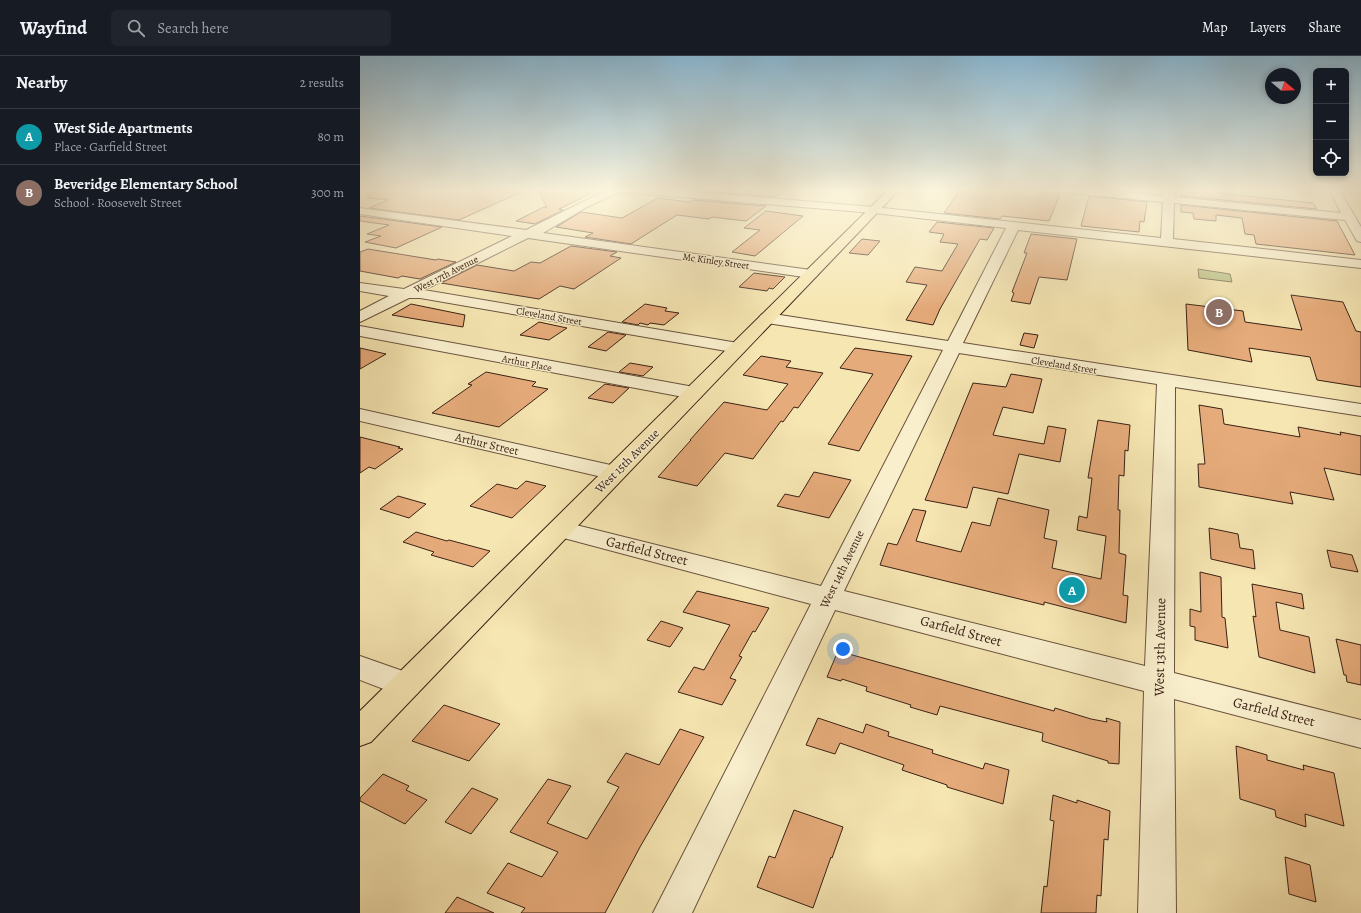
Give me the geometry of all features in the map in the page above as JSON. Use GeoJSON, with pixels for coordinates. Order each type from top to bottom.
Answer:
{"type":"FeatureCollection","features":[{"type":"Feature","properties":{"kind":"main road","name":"West 15th Avenue"},"geometry":{"type":"LineString","coordinates":[[360,732],[855,229]]}},
{"type":"Feature","properties":{"kind":"street","name":"Mc Kinley Street"},"geometry":{"type":"LineString","coordinates":[[491,229],[811,274]]}},
{"type":"Feature","properties":{"kind":"street","name":"West 17th Avenue"},"geometry":{"type":"LineString","coordinates":[[360,317],[538,229]]}},
{"type":"Feature","properties":{"kind":"street","name":"West 14th Avenue"},"geometry":{"type":"LineString","coordinates":[[672,913],[1012,229]]}},
{"type":"Feature","properties":{"kind":"street"},"geometry":{"type":"LineString","coordinates":[[1050,229],[1361,264]]}},
{"type":"Feature","properties":{"kind":"street"},"geometry":{"type":"LineString","coordinates":[[1168,229],[1168,242]]}},
{"type":"Feature","properties":{"kind":"street"},"geometry":{"type":"LineString","coordinates":[[1356,229],[1361,238]]}},
{"type":"Feature","properties":{"kind":"street","name":"Cleveland Street"},"geometry":{"type":"LineString","coordinates":[[360,287],[406,294],[420,294],[738,348]]}},
{"type":"Feature","properties":{"kind":"street","name":"Cleveland Street"},"geometry":{"type":"LineString","coordinates":[[767,318],[1361,410]]}},
{"type":"Feature","properties":{"kind":"street","name":"Arthur Place"},"geometry":{"type":"LineString","coordinates":[[360,331],[694,393]]}},
{"type":"Feature","properties":{"kind":"street","name":"West 13th Avenue"},"geometry":{"type":"LineString","coordinates":[[1157,913],[1159,683],[1166,381]]}},
{"type":"Feature","properties":{"kind":"street","name":"Arthur Street"},"geometry":{"type":"LineString","coordinates":[[360,415],[615,473]]}},
{"type":"Feature","properties":{"kind":"street","name":"Garfield Street"},"geometry":{"type":"LineString","coordinates":[[560,529],[1361,734]]}},
{"type":"Feature","properties":{"kind":"street"},"geometry":{"type":"LineString","coordinates":[[360,668],[407,685]]}},
{"type":"Feature","properties":{"kind":"green space"},"geometry":{"type":"Polygon","coordinates":[[[1198,269],[1230,274],[1232,282],[1199,278],[1198,269]]]}},
{"type":"Feature","properties":{"kind":"building"},"geometry":{"type":"Polygon","coordinates":[[[379,229],[438,229],[396,248],[365,242],[381,236],[367,234],[379,229]]]}},
{"type":"Feature","properties":{"kind":"building"},"geometry":{"type":"Polygon","coordinates":[[[568,229],[655,229],[631,244],[585,237],[593,233],[568,229]]]}},
{"type":"Feature","properties":{"kind":"building"},"geometry":{"type":"Polygon","coordinates":[[[752,229],[787,229],[755,256],[732,252],[760,230],[752,229]]]}},
{"type":"Feature","properties":{"kind":"building"},"geometry":{"type":"Polygon","coordinates":[[[931,229],[993,229],[987,240],[980,239],[940,309],[933,325],[906,320],[927,285],[906,282],[915,267],[942,271],[958,244],[940,242],[944,234],[929,232],[931,229]]]}},
{"type":"Feature","properties":{"kind":"building"},"geometry":{"type":"Polygon","coordinates":[[[1110,229],[1139,229],[1139,232],[1110,229]]]}},
{"type":"Feature","properties":{"kind":"building"},"geometry":{"type":"Polygon","coordinates":[[[1244,229],[1341,229],[1355,255],[1256,244],[1254,235],[1245,234],[1244,229]]]}},
{"type":"Feature","properties":{"kind":"building"},"geometry":{"type":"Polygon","coordinates":[[[1031,234],[1077,239],[1067,280],[1039,277],[1030,304],[1011,301],[1014,293],[1012,292],[1027,253],[1024,253],[1031,234]]]}},
{"type":"Feature","properties":{"kind":"building"},"geometry":{"type":"Polygon","coordinates":[[[862,239],[880,241],[868,255],[849,253],[862,239]]]}},
{"type":"Feature","properties":{"kind":"building"},"geometry":{"type":"Polygon","coordinates":[[[571,246],[617,252],[610,256],[621,258],[574,289],[560,286],[539,299],[441,283],[477,265],[514,271],[531,262],[540,263],[571,246]]]}},
{"type":"Feature","properties":{"kind":"building"},"geometry":{"type":"Polygon","coordinates":[[[368,249],[456,262],[420,279],[402,276],[398,278],[360,271],[360,252],[368,249]]]}},
{"type":"Feature","properties":{"kind":"building"},"geometry":{"type":"Polygon","coordinates":[[[754,273],[785,277],[773,289],[769,288],[767,291],[739,287],[754,273]]]}},
{"type":"Feature","properties":{"kind":"building"},"geometry":{"type":"Polygon","coordinates":[[[1291,295],[1343,302],[1356,331],[1361,332],[1361,387],[1317,380],[1310,357],[1249,348],[1252,362],[1188,350],[1186,304],[1243,311],[1245,322],[1302,330],[1291,295]]]}},
{"type":"Feature","properties":{"kind":"building"},"geometry":{"type":"Polygon","coordinates":[[[411,304],[465,315],[463,327],[392,315],[411,304]]]}},
{"type":"Feature","properties":{"kind":"building"},"geometry":{"type":"Polygon","coordinates":[[[645,304],[667,308],[665,311],[679,313],[664,325],[650,323],[648,325],[640,323],[638,325],[622,322],[645,304]]]}},
{"type":"Feature","properties":{"kind":"building"},"geometry":{"type":"Polygon","coordinates":[[[539,322],[567,328],[549,340],[520,335],[539,322]]]}},
{"type":"Feature","properties":{"kind":"building"},"geometry":{"type":"Polygon","coordinates":[[[608,332],[626,335],[606,351],[588,347],[608,332]]]}},
{"type":"Feature","properties":{"kind":"building"},"geometry":{"type":"Polygon","coordinates":[[[1024,333],[1038,335],[1034,348],[1020,345],[1024,333]]]}},
{"type":"Feature","properties":{"kind":"building"},"geometry":{"type":"Polygon","coordinates":[[[360,348],[386,354],[360,369],[360,348]]]}},
{"type":"Feature","properties":{"kind":"building"},"geometry":{"type":"Polygon","coordinates":[[[855,348],[912,356],[859,451],[828,444],[873,374],[840,368],[855,348]]]}},
{"type":"Feature","properties":{"kind":"building"},"geometry":{"type":"Polygon","coordinates":[[[761,356],[791,361],[786,367],[823,373],[798,408],[794,407],[783,422],[781,421],[753,459],[725,453],[697,486],[658,477],[724,402],[767,410],[788,384],[743,375],[761,356]]]}},
{"type":"Feature","properties":{"kind":"building"},"geometry":{"type":"Polygon","coordinates":[[[630,363],[653,367],[643,376],[619,372],[630,363]]]}},
{"type":"Feature","properties":{"kind":"building"},"geometry":{"type":"Polygon","coordinates":[[[486,372],[536,382],[532,386],[548,389],[499,427],[432,413],[472,385],[468,384],[486,372]]]}},
{"type":"Feature","properties":{"kind":"building"},"geometry":{"type":"Polygon","coordinates":[[[1011,374],[1042,379],[1033,413],[1003,407],[993,435],[1044,444],[1048,426],[1066,429],[1060,462],[1019,454],[1008,494],[973,487],[967,508],[925,500],[973,383],[1006,387],[1011,374]]]}},
{"type":"Feature","properties":{"kind":"building"},"geometry":{"type":"Polygon","coordinates":[[[605,384],[629,388],[613,403],[588,398],[605,384]]]}},
{"type":"Feature","properties":{"kind":"building"},"geometry":{"type":"Polygon","coordinates":[[[1199,405],[1222,409],[1224,424],[1300,437],[1298,427],[1341,435],[1340,432],[1361,436],[1361,475],[1324,468],[1334,500],[1290,492],[1293,504],[1199,487],[1198,464],[1205,464],[1199,405]]]}},
{"type":"Feature","properties":{"kind":"building"},"geometry":{"type":"Polygon","coordinates":[[[1098,420],[1130,425],[1128,451],[1125,450],[1124,476],[1119,475],[1118,510],[1120,510],[1119,553],[1126,555],[1123,595],[1128,596],[1126,623],[1044,602],[1044,605],[880,565],[888,543],[897,545],[913,509],[926,511],[916,541],[961,552],[972,522],[990,526],[998,498],[1049,510],[1044,538],[1057,541],[1052,568],[1101,579],[1106,536],[1077,530],[1079,516],[1087,518],[1092,478],[1088,478],[1098,420]]]}},
{"type":"Feature","properties":{"kind":"building"},"geometry":{"type":"Polygon","coordinates":[[[360,437],[403,449],[375,469],[369,467],[360,473],[360,437]]]}},
{"type":"Feature","properties":{"kind":"building"},"geometry":{"type":"Polygon","coordinates":[[[814,472],[851,480],[829,518],[777,506],[785,494],[799,497],[814,472]]]}},
{"type":"Feature","properties":{"kind":"building"},"geometry":{"type":"Polygon","coordinates":[[[526,481],[546,486],[512,518],[470,506],[497,484],[517,489],[526,481]]]}},
{"type":"Feature","properties":{"kind":"building"},"geometry":{"type":"Polygon","coordinates":[[[398,496],[426,504],[409,518],[380,509],[398,496]]]}},
{"type":"Feature","properties":{"kind":"building"},"geometry":{"type":"Polygon","coordinates":[[[1209,528],[1238,534],[1240,548],[1253,550],[1255,569],[1211,559],[1209,528]]]}},
{"type":"Feature","properties":{"kind":"building"},"geometry":{"type":"Polygon","coordinates":[[[416,532],[490,551],[473,567],[431,555],[434,552],[403,542],[416,532]]]}},
{"type":"Feature","properties":{"kind":"building"},"geometry":{"type":"Polygon","coordinates":[[[1327,550],[1352,555],[1358,572],[1331,567],[1327,550]]]}},
{"type":"Feature","properties":{"kind":"building"},"geometry":{"type":"Polygon","coordinates":[[[1200,572],[1221,577],[1222,617],[1225,618],[1228,648],[1195,640],[1195,627],[1190,626],[1190,609],[1201,612],[1200,572]]]}},
{"type":"Feature","properties":{"kind":"building"},"geometry":{"type":"Polygon","coordinates":[[[1252,584],[1302,594],[1304,609],[1276,602],[1280,630],[1309,637],[1315,673],[1259,657],[1253,616],[1256,617],[1252,584]]]}},
{"type":"Feature","properties":{"kind":"building"},"geometry":{"type":"Polygon","coordinates":[[[697,591],[769,608],[755,632],[753,631],[739,656],[742,657],[730,678],[736,680],[722,705],[678,692],[694,667],[704,670],[730,625],[683,612],[697,591]]]}},
{"type":"Feature","properties":{"kind":"building"},"geometry":{"type":"Polygon","coordinates":[[[661,621],[683,628],[670,647],[647,640],[661,621]]]}},
{"type":"Feature","properties":{"kind":"building"},"geometry":{"type":"Polygon","coordinates":[[[1336,639],[1361,645],[1361,685],[1347,682],[1336,639]]]}},
{"type":"Feature","properties":{"kind":"building"},"geometry":{"type":"Polygon","coordinates":[[[838,651],[1054,711],[1055,708],[1091,719],[1107,722],[1106,718],[1120,722],[1119,764],[1108,763],[1108,761],[1042,741],[1043,733],[940,706],[937,715],[866,691],[867,687],[842,679],[841,681],[827,677],[838,651]]]}},
{"type":"Feature","properties":{"kind":"building"},"geometry":{"type":"Polygon","coordinates":[[[444,705],[500,724],[469,761],[412,741],[444,705]]]}},
{"type":"Feature","properties":{"kind":"building"},"geometry":{"type":"Polygon","coordinates":[[[818,718],[863,733],[866,724],[889,732],[888,736],[933,750],[932,753],[983,769],[985,763],[1009,770],[1003,804],[947,787],[947,785],[902,770],[904,765],[840,743],[835,754],[806,745],[818,718]]]}},
{"type":"Feature","properties":{"kind":"building"},"geometry":{"type":"Polygon","coordinates":[[[680,729],[704,737],[640,847],[605,913],[521,913],[525,908],[487,893],[508,863],[542,877],[558,852],[510,832],[548,779],[571,786],[547,823],[587,839],[619,787],[607,782],[626,753],[659,765],[680,729]]]}},
{"type":"Feature","properties":{"kind":"building"},"geometry":{"type":"Polygon","coordinates":[[[1236,746],[1267,755],[1267,760],[1304,770],[1303,765],[1334,773],[1344,826],[1305,814],[1306,827],[1276,817],[1275,810],[1240,799],[1236,746]]]}},
{"type":"Feature","properties":{"kind":"building"},"geometry":{"type":"Polygon","coordinates":[[[383,774],[409,786],[406,790],[427,800],[405,824],[360,801],[360,798],[383,774]]]}},
{"type":"Feature","properties":{"kind":"building"},"geometry":{"type":"Polygon","coordinates":[[[472,788],[498,799],[471,834],[445,822],[472,788]]]}},
{"type":"Feature","properties":{"kind":"building"},"geometry":{"type":"Polygon","coordinates":[[[1053,795],[1077,803],[1077,800],[1110,811],[1108,840],[1104,839],[1101,896],[1097,895],[1096,913],[1041,913],[1044,886],[1047,887],[1054,821],[1050,820],[1053,795]]]}},
{"type":"Feature","properties":{"kind":"building"},"geometry":{"type":"Polygon","coordinates":[[[794,810],[843,827],[813,908],[757,887],[769,856],[775,858],[794,810]]]}},
{"type":"Feature","properties":{"kind":"building"},"geometry":{"type":"Polygon","coordinates":[[[1285,857],[1310,865],[1316,902],[1289,894],[1285,857]]]}},
{"type":"Feature","properties":{"kind":"building"},"geometry":{"type":"Polygon","coordinates":[[[457,897],[494,913],[445,913],[457,897]]]}},
{"type":"Feature","properties":{"kind":"place","name":"Beveridge Elementary School"},"geometry":{"type":"Point","coordinates":[1219,312]}},
{"type":"Feature","properties":{"kind":"place","name":"West Side Apartments"},"geometry":{"type":"Point","coordinates":[1072,590]}}]}
